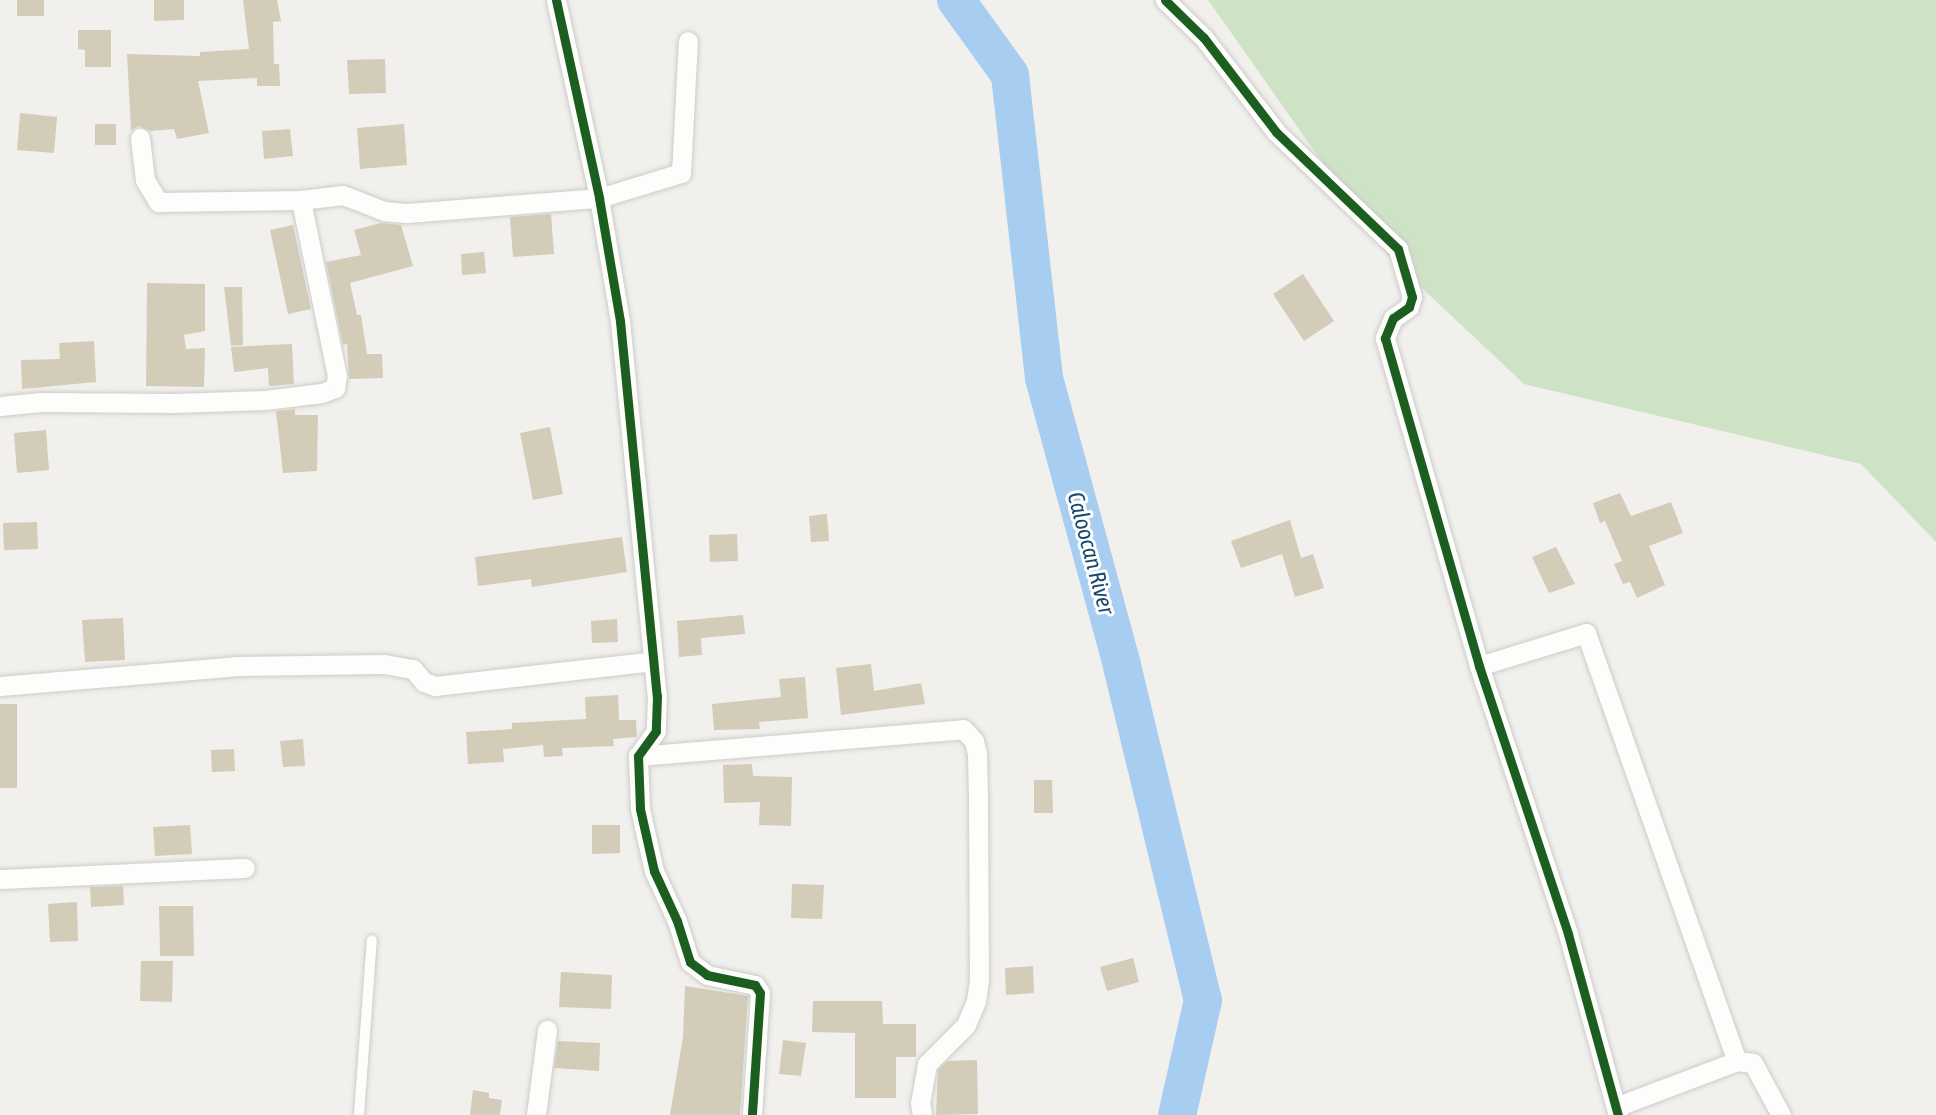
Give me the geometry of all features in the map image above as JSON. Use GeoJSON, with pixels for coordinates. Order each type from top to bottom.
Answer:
{"type":"FeatureCollection","features":[{"type":"Feature","properties":{"kind":"street"},"geometry":{"type":"LineString","coordinates":[[556,0],[599,198],[620,321],[631,456],[654,661],[656,731],[638,755],[640,809],[654,871],[677,921],[690,962],[707,975],[755,985],[760,993],[752,1115]]}},
{"type":"Feature","properties":{"kind":"street"},"geometry":{"type":"LineString","coordinates":[[1165,0],[1204,38],[1276,132],[1398,249],[1412,297],[1409,307],[1393,318],[1385,338],[1479,666],[1564,920],[1618,1110],[1737,1061],[1753,1063],[1781,1115]]}},
{"type":"Feature","properties":{"kind":"street"},"geometry":{"type":"LineString","coordinates":[[141,138],[145,180],[158,202],[301,200],[343,195],[384,211],[407,213],[599,198],[681,173],[688,41]]}},
{"type":"Feature","properties":{"kind":"street"},"geometry":{"type":"LineString","coordinates":[[0,406],[41,402],[174,403],[265,400],[322,393],[335,388],[337,376],[301,200]]}},
{"type":"Feature","properties":{"kind":"street"},"geometry":{"type":"LineString","coordinates":[[1479,666],[1586,633],[1737,1061]]}},
{"type":"Feature","properties":{"kind":"street"},"geometry":{"type":"LineString","coordinates":[[0,686],[236,666],[384,664],[413,669],[424,682],[435,686],[654,661]]}},
{"type":"Feature","properties":{"kind":"street"},"geometry":{"type":"LineString","coordinates":[[638,755],[963,729],[974,741],[978,786],[979,980],[976,1001],[966,1025],[927,1064],[920,1102],[922,1115]]}},
{"type":"Feature","properties":{"kind":"street"},"geometry":{"type":"LineString","coordinates":[[0,879],[245,868]]}},
{"type":"Feature","properties":{"kind":"street"},"geometry":{"type":"LineString","coordinates":[[537,1115],[547,1030]]}},
{"type":"Feature","properties":{"kind":"lane"},"geometry":{"type":"LineString","coordinates":[[359,1115],[372,940]]}},
{"type":"Feature","properties":{"kind":"green space"},"geometry":{"type":"Polygon","coordinates":[[[1208,0],[1936,0],[1936,542],[1861,464],[1524,384],[1389,257],[1208,0]]]}},
{"type":"Feature","properties":{"kind":"building"},"geometry":{"type":"Polygon","coordinates":[[[17,0],[44,0],[44,16],[17,16],[17,0]]]}},
{"type":"Feature","properties":{"kind":"building"},"geometry":{"type":"Polygon","coordinates":[[[154,0],[184,0],[184,20],[154,21],[154,0]]]}},
{"type":"Feature","properties":{"kind":"building"},"geometry":{"type":"Polygon","coordinates":[[[243,0],[277,0],[281,21],[273,22],[274,64],[279,64],[280,86],[257,86],[257,78],[198,81],[209,133],[177,139],[174,129],[150,131],[139,126],[131,130],[127,54],[200,56],[200,52],[249,49],[243,0]]]}},
{"type":"Feature","properties":{"kind":"building"},"geometry":{"type":"Polygon","coordinates":[[[78,30],[111,30],[111,67],[85,67],[85,50],[78,49],[78,30]]]}},
{"type":"Feature","properties":{"kind":"building"},"geometry":{"type":"Polygon","coordinates":[[[385,59],[386,93],[349,94],[347,60],[385,59]]]}},
{"type":"Feature","properties":{"kind":"building"},"geometry":{"type":"Polygon","coordinates":[[[20,113],[57,117],[54,153],[17,150],[20,113]]]}},
{"type":"Feature","properties":{"kind":"building"},"geometry":{"type":"Polygon","coordinates":[[[95,124],[116,124],[116,145],[95,145],[95,124]]]}},
{"type":"Feature","properties":{"kind":"building"},"geometry":{"type":"Polygon","coordinates":[[[404,124],[407,165],[360,169],[357,128],[404,124]]]}},
{"type":"Feature","properties":{"kind":"building"},"geometry":{"type":"Polygon","coordinates":[[[290,129],[293,156],[264,159],[262,131],[290,129]]]}},
{"type":"Feature","properties":{"kind":"building"},"geometry":{"type":"Polygon","coordinates":[[[551,214],[554,254],[513,257],[510,217],[551,214]]]}},
{"type":"Feature","properties":{"kind":"building"},"geometry":{"type":"Polygon","coordinates":[[[381,223],[401,225],[413,266],[350,283],[357,315],[361,315],[367,354],[382,354],[383,378],[349,379],[347,344],[343,345],[326,262],[361,255],[354,230],[381,223]]]}},
{"type":"Feature","properties":{"kind":"building"},"geometry":{"type":"Polygon","coordinates":[[[293,225],[311,309],[288,314],[270,230],[293,225]]]}},
{"type":"Feature","properties":{"kind":"building"},"geometry":{"type":"Polygon","coordinates":[[[484,252],[486,273],[462,275],[461,254],[484,252]]]}},
{"type":"Feature","properties":{"kind":"building"},"geometry":{"type":"Polygon","coordinates":[[[1303,274],[1334,321],[1304,341],[1273,294],[1303,274]]]}},
{"type":"Feature","properties":{"kind":"building"},"geometry":{"type":"Polygon","coordinates":[[[147,283],[205,284],[205,331],[184,335],[186,349],[205,348],[204,387],[146,386],[147,283]]]}},
{"type":"Feature","properties":{"kind":"building"},"geometry":{"type":"Polygon","coordinates":[[[224,287],[242,287],[243,345],[231,346],[224,287]]]}},
{"type":"Feature","properties":{"kind":"building"},"geometry":{"type":"Polygon","coordinates":[[[94,341],[96,382],[22,389],[21,360],[60,359],[59,343],[94,341]]]}},
{"type":"Feature","properties":{"kind":"building"},"geometry":{"type":"Polygon","coordinates":[[[292,344],[294,384],[269,386],[268,368],[234,372],[231,347],[292,344]]]}},
{"type":"Feature","properties":{"kind":"building"},"geometry":{"type":"Polygon","coordinates":[[[295,409],[295,415],[318,415],[317,471],[283,473],[276,411],[295,409]]]}},
{"type":"Feature","properties":{"kind":"building"},"geometry":{"type":"Polygon","coordinates":[[[550,427],[563,494],[533,500],[520,433],[550,427]]]}},
{"type":"Feature","properties":{"kind":"building"},"geometry":{"type":"Polygon","coordinates":[[[46,430],[49,470],[17,473],[14,433],[46,430]]]}},
{"type":"Feature","properties":{"kind":"building"},"geometry":{"type":"Polygon","coordinates":[[[1620,493],[1631,516],[1671,502],[1683,533],[1649,546],[1665,585],[1637,598],[1630,582],[1623,584],[1614,564],[1622,561],[1605,521],[1600,523],[1593,503],[1620,493]]]}},
{"type":"Feature","properties":{"kind":"building"},"geometry":{"type":"Polygon","coordinates":[[[827,514],[829,541],[811,542],[809,516],[827,514]]]}},
{"type":"Feature","properties":{"kind":"building"},"geometry":{"type":"Polygon","coordinates":[[[1290,520],[1301,558],[1313,554],[1324,588],[1295,597],[1282,554],[1241,568],[1231,541],[1290,520]]]}},
{"type":"Feature","properties":{"kind":"building"},"geometry":{"type":"Polygon","coordinates":[[[37,522],[38,549],[4,550],[3,523],[37,522]]]}},
{"type":"Feature","properties":{"kind":"building"},"geometry":{"type":"Polygon","coordinates":[[[737,534],[738,561],[710,562],[709,535],[737,534]]]}},
{"type":"Feature","properties":{"kind":"building"},"geometry":{"type":"Polygon","coordinates":[[[622,537],[627,572],[532,587],[531,579],[478,586],[475,557],[622,537]]]}},
{"type":"Feature","properties":{"kind":"building"},"geometry":{"type":"Polygon","coordinates":[[[1556,547],[1575,584],[1549,593],[1532,557],[1556,547]]]}},
{"type":"Feature","properties":{"kind":"building"},"geometry":{"type":"Polygon","coordinates":[[[743,615],[745,634],[701,638],[702,655],[679,657],[677,621],[743,615]]]}},
{"type":"Feature","properties":{"kind":"building"},"geometry":{"type":"Polygon","coordinates":[[[123,618],[125,660],[85,662],[82,620],[123,618]]]}},
{"type":"Feature","properties":{"kind":"building"},"geometry":{"type":"Polygon","coordinates":[[[617,619],[618,642],[592,643],[591,621],[617,619]]]}},
{"type":"Feature","properties":{"kind":"building"},"geometry":{"type":"Polygon","coordinates":[[[871,664],[874,691],[921,683],[925,704],[841,715],[836,668],[871,664]]]}},
{"type":"Feature","properties":{"kind":"building"},"geometry":{"type":"Polygon","coordinates":[[[805,677],[808,718],[759,722],[760,729],[714,730],[712,704],[781,697],[779,679],[805,677]]]}},
{"type":"Feature","properties":{"kind":"building"},"geometry":{"type":"Polygon","coordinates":[[[618,695],[619,720],[636,720],[637,737],[613,739],[614,746],[562,748],[563,756],[544,757],[543,745],[503,749],[504,762],[468,764],[466,732],[512,729],[512,723],[586,719],[585,697],[618,695]]]}},
{"type":"Feature","properties":{"kind":"building"},"geometry":{"type":"Polygon","coordinates":[[[0,704],[17,704],[17,788],[0,788],[0,704]]]}},
{"type":"Feature","properties":{"kind":"building"},"geometry":{"type":"Polygon","coordinates":[[[303,739],[305,766],[283,767],[280,741],[303,739]]]}},
{"type":"Feature","properties":{"kind":"building"},"geometry":{"type":"Polygon","coordinates":[[[234,749],[235,771],[212,772],[211,750],[234,749]]]}},
{"type":"Feature","properties":{"kind":"building"},"geometry":{"type":"Polygon","coordinates":[[[752,764],[753,776],[792,777],[791,826],[759,825],[760,802],[724,803],[723,765],[752,764]]]}},
{"type":"Feature","properties":{"kind":"building"},"geometry":{"type":"Polygon","coordinates":[[[1034,780],[1052,780],[1053,813],[1034,813],[1034,780]]]}},
{"type":"Feature","properties":{"kind":"building"},"geometry":{"type":"Polygon","coordinates":[[[190,825],[192,854],[155,856],[153,827],[190,825]]]}},
{"type":"Feature","properties":{"kind":"building"},"geometry":{"type":"Polygon","coordinates":[[[592,825],[620,825],[620,853],[592,854],[592,825]]]}},
{"type":"Feature","properties":{"kind":"building"},"geometry":{"type":"Polygon","coordinates":[[[792,884],[824,885],[822,919],[791,918],[792,884]]]}},
{"type":"Feature","properties":{"kind":"building"},"geometry":{"type":"Polygon","coordinates":[[[123,886],[124,905],[91,907],[90,887],[123,886]]]}},
{"type":"Feature","properties":{"kind":"building"},"geometry":{"type":"Polygon","coordinates":[[[77,902],[78,941],[50,942],[48,904],[77,902]]]}},
{"type":"Feature","properties":{"kind":"building"},"geometry":{"type":"Polygon","coordinates":[[[159,906],[193,906],[194,956],[160,956],[159,906]]]}},
{"type":"Feature","properties":{"kind":"building"},"geometry":{"type":"Polygon","coordinates":[[[1133,958],[1139,982],[1107,991],[1100,967],[1133,958]]]}},
{"type":"Feature","properties":{"kind":"building"},"geometry":{"type":"Polygon","coordinates":[[[141,961],[173,961],[172,1002],[140,1001],[141,961]]]}},
{"type":"Feature","properties":{"kind":"building"},"geometry":{"type":"Polygon","coordinates":[[[1033,966],[1034,993],[1006,995],[1005,968],[1033,966]]]}},
{"type":"Feature","properties":{"kind":"building"},"geometry":{"type":"Polygon","coordinates":[[[561,972],[612,975],[611,1009],[559,1007],[561,972]]]}},
{"type":"Feature","properties":{"kind":"building"},"geometry":{"type":"Polygon","coordinates":[[[685,986],[748,996],[740,1115],[670,1115],[683,1037],[685,986]]]}},
{"type":"Feature","properties":{"kind":"building"},"geometry":{"type":"Polygon","coordinates":[[[813,1001],[882,1001],[883,1024],[916,1024],[916,1057],[896,1057],[896,1098],[855,1098],[855,1033],[812,1032],[813,1001]]]}},
{"type":"Feature","properties":{"kind":"building"},"geometry":{"type":"Polygon","coordinates":[[[783,1040],[806,1043],[801,1076],[779,1074],[783,1040]]]}},
{"type":"Feature","properties":{"kind":"building"},"geometry":{"type":"Polygon","coordinates":[[[558,1041],[600,1043],[599,1071],[554,1068],[558,1041]]]}},
{"type":"Feature","properties":{"kind":"building"},"geometry":{"type":"Polygon","coordinates":[[[977,1060],[978,1114],[936,1115],[938,1070],[947,1061],[977,1060]]]}},
{"type":"Feature","properties":{"kind":"building"},"geometry":{"type":"Polygon","coordinates":[[[473,1090],[489,1093],[489,1098],[502,1100],[500,1115],[470,1115],[473,1090]]]}},
{"type":"Feature","properties":{"kind":"waterway","name":"Caloocan River"},"geometry":{"type":"LineString","coordinates":[[956,0],[1010,75],[1044,378],[1122,666],[1203,1000],[1177,1115]]}},
{"type":"Feature","properties":{"kind":"cycle path"},"geometry":{"type":"LineString","coordinates":[[556,0],[599,198],[620,321],[657,696],[656,731],[638,756],[640,809],[654,871],[677,921],[690,962],[707,975],[755,985],[760,993],[752,1115]]}},
{"type":"Feature","properties":{"kind":"cycle path"},"geometry":{"type":"LineString","coordinates":[[1165,0],[1204,38],[1276,132],[1398,249],[1412,297],[1409,307],[1393,318],[1385,338],[1479,666],[1568,934],[1618,1115]]}}]}
